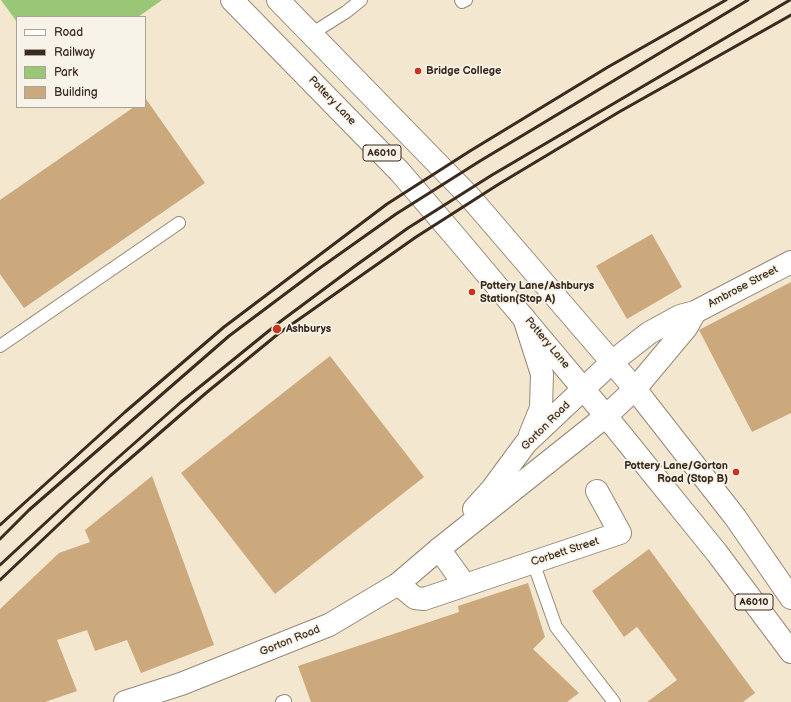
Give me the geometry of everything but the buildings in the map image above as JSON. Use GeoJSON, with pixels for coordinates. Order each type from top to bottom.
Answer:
{"type":"FeatureCollection","features":[{"type":"Feature","properties":{"kind":"main road","name":"Pottery Lane"},"geometry":{"type":"LineString","coordinates":[[232,0],[400,172],[584,388],[717,553],[791,652]]}},
{"type":"Feature","properties":{"kind":"main road"},"geometry":{"type":"LineString","coordinates":[[237,0],[260,27]]}},
{"type":"Feature","properties":{"kind":"main road","name":"A6010"},"geometry":{"type":"LineString","coordinates":[[278,0],[469,196],[612,362],[635,389],[735,518],[791,598]]}},
{"type":"Feature","properties":{"kind":"main road","name":"Ambrose Street"},"geometry":{"type":"LineString","coordinates":[[612,362],[649,334],[680,316],[695,312],[791,262]]}},
{"type":"Feature","properties":{"kind":"main road","name":"Ambrose Street"},"geometry":{"type":"LineString","coordinates":[[635,389],[686,328],[695,312]]}},
{"type":"Feature","properties":{"kind":"main road"},"geometry":{"type":"LineString","coordinates":[[522,315],[542,374],[541,408],[526,443]]}},
{"type":"Feature","properties":{"kind":"main road","name":"Gorton Road"},"geometry":{"type":"LineString","coordinates":[[439,549],[492,489],[526,443],[612,362]]}},
{"type":"Feature","properties":{"kind":"main road","name":"Gorton Road"},"geometry":{"type":"LineString","coordinates":[[125,702],[181,684],[329,625],[398,584],[439,549],[606,416],[635,389]]}},
{"type":"Feature","properties":{"kind":"main road","name":"Corbett Street"},"geometry":{"type":"LineString","coordinates":[[398,584],[415,598],[424,599],[620,533],[597,491]]}},
{"type":"Feature","properties":{"kind":"main road"},"geometry":{"type":"LineString","coordinates":[[439,549],[465,585]]}},
{"type":"Feature","properties":{"kind":"lane"},"geometry":{"type":"LineString","coordinates":[[311,34],[346,12],[361,0]]}},
{"type":"Feature","properties":{"kind":"lane"},"geometry":{"type":"LineString","coordinates":[[461,0],[462,2],[466,0]]}},
{"type":"Feature","properties":{"kind":"lane"},"geometry":{"type":"LineString","coordinates":[[0,346],[179,223]]}},
{"type":"Feature","properties":{"kind":"lane"},"geometry":{"type":"LineString","coordinates":[[533,562],[556,627],[614,702]]}},
{"type":"Feature","properties":{"kind":"green space"},"geometry":{"type":"Polygon","coordinates":[[[1,0],[162,0],[139,16],[16,16],[16,21],[1,0]]]}},
{"type":"Feature","properties":{"kind":"railway"},"geometry":{"type":"LineString","coordinates":[[0,525],[125,412],[224,327],[387,204],[470,151],[608,67],[726,0]]}},
{"type":"Feature","properties":{"kind":"railway"},"geometry":{"type":"LineString","coordinates":[[0,539],[29,510],[229,336],[317,270],[396,214],[480,161],[748,0]]}},
{"type":"Feature","properties":{"kind":"railway"},"geometry":{"type":"LineString","coordinates":[[0,565],[69,501],[181,402],[281,321],[408,228],[492,175],[790,0]]}},
{"type":"Feature","properties":{"kind":"railway"},"geometry":{"type":"LineString","coordinates":[[0,580],[110,476],[206,393],[278,334],[416,237],[499,184],[619,112],[791,15]]}},
{"type":"Feature","properties":{"kind":"place","name":"Bridge College"},"geometry":{"type":"Point","coordinates":[418,71]}},
{"type":"Feature","properties":{"kind":"place","name":"Pottery Lane/Ashburys Station(Stop A)"},"geometry":{"type":"Point","coordinates":[472,292]}},
{"type":"Feature","properties":{"kind":"place","name":"Ashburys"},"geometry":{"type":"Point","coordinates":[277,329]}},
{"type":"Feature","properties":{"kind":"place","name":"Pottery Lane/Gorton Road (Stop B)"},"geometry":{"type":"Point","coordinates":[736,472]}}]}
